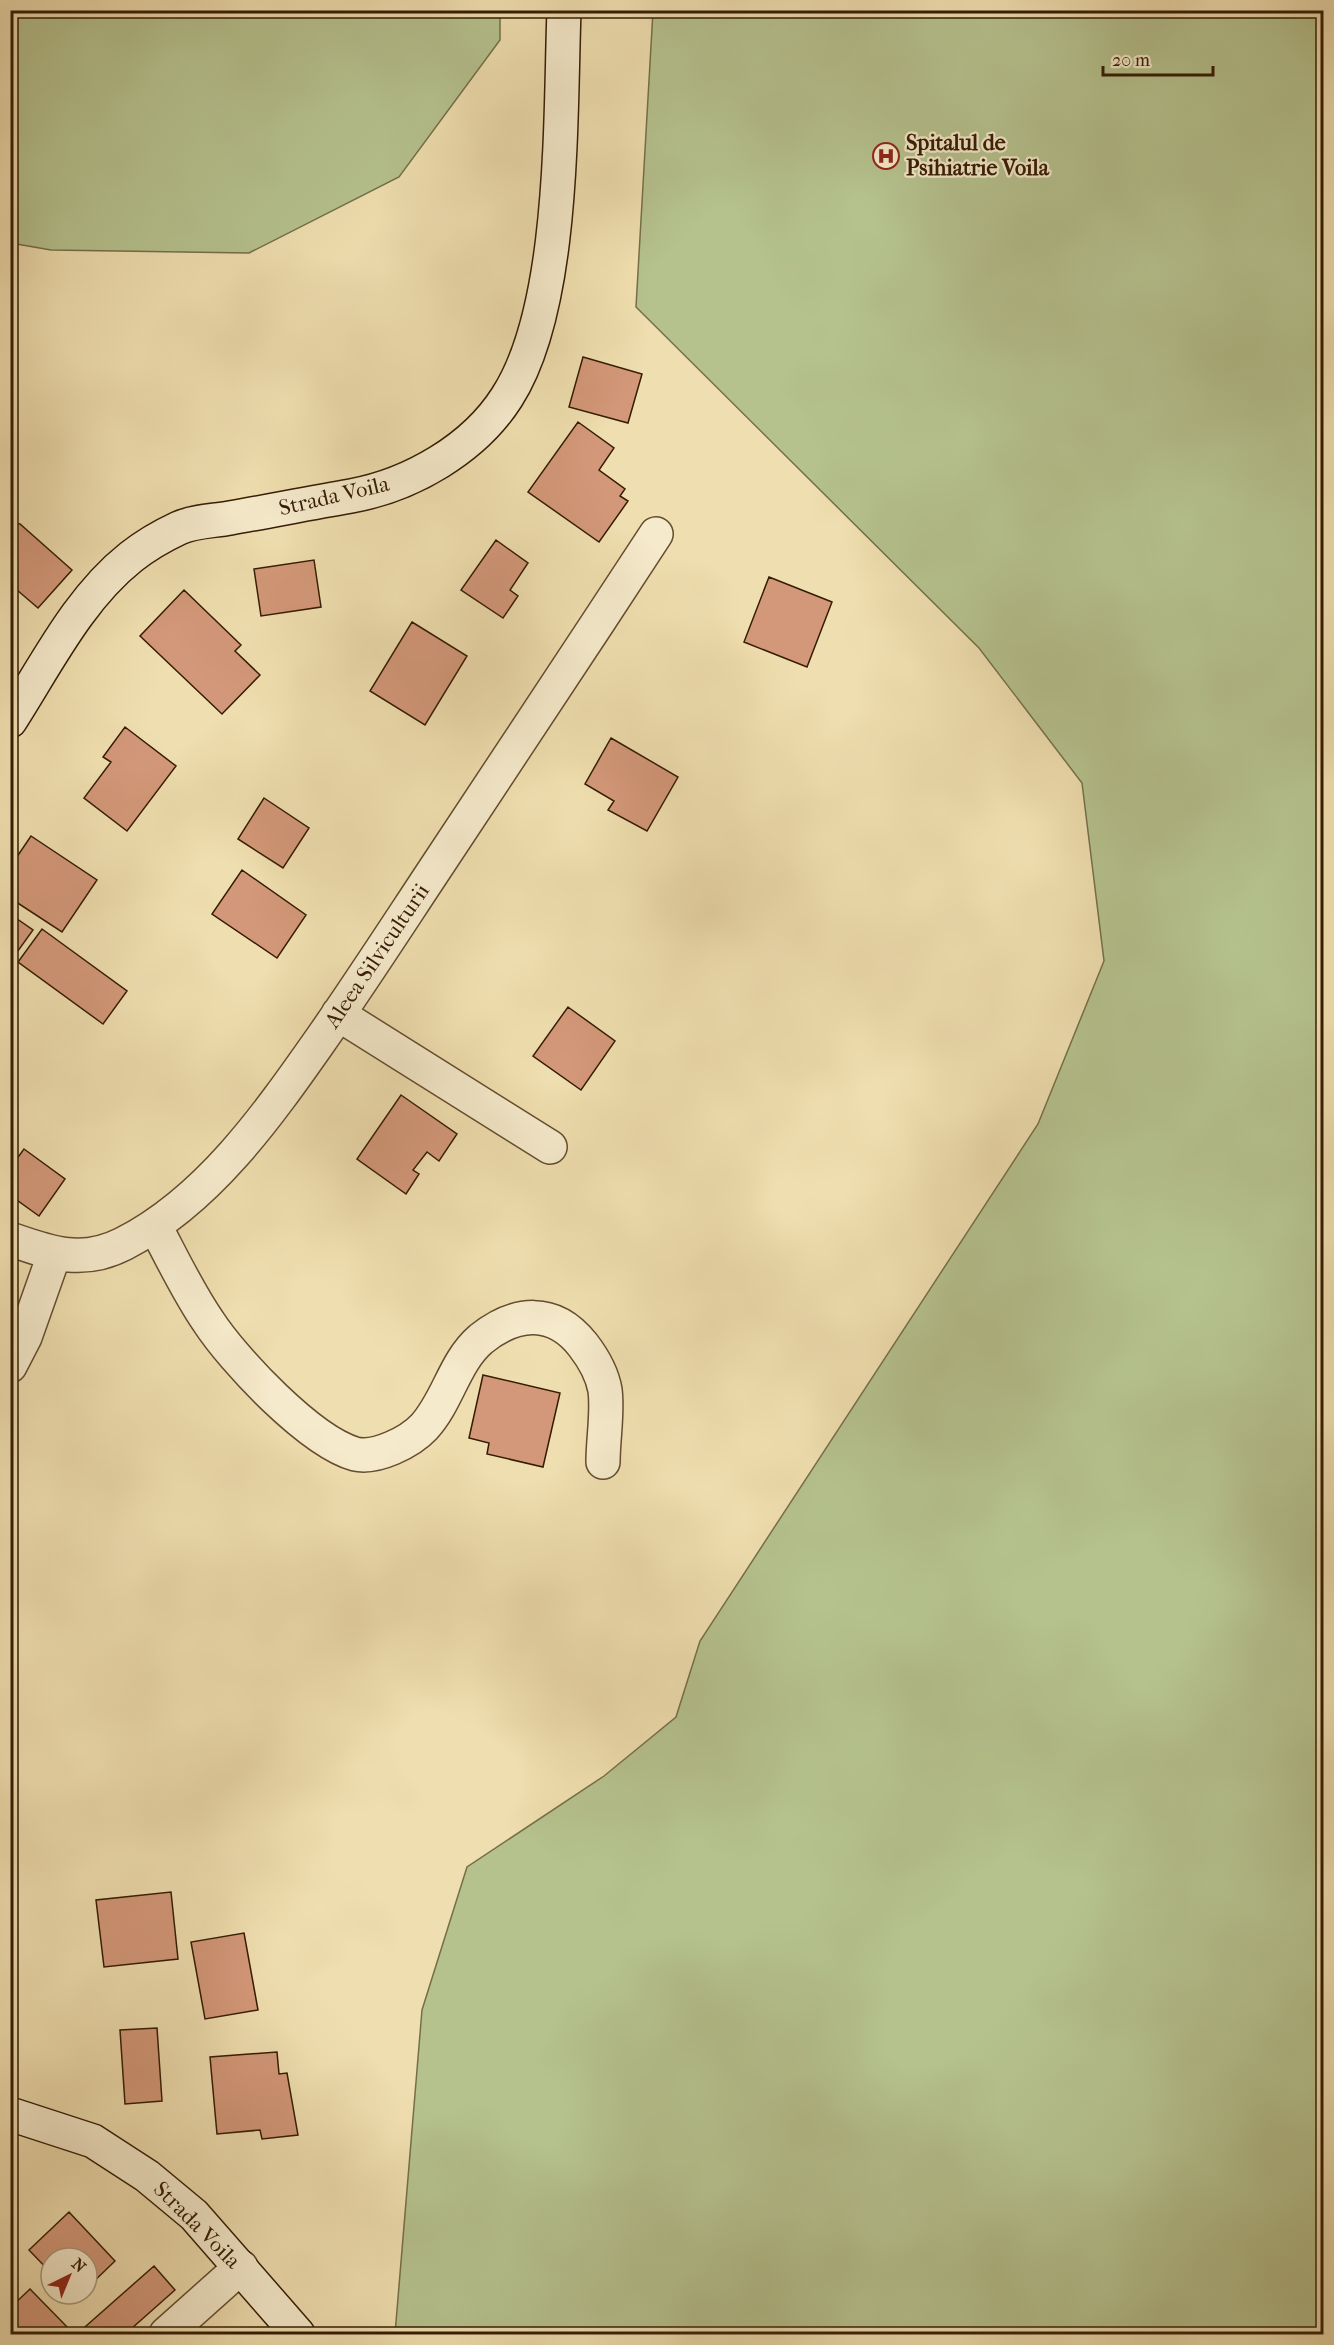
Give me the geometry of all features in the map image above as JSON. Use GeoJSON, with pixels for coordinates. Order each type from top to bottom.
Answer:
{"type":"FeatureCollection","features":[{"type":"Feature","properties":{"kind":"street","name":"Strada Voila"},"geometry":{"type":"LineString","coordinates":[[10,721],[87,600],[131,557],[181,527],[360,494],[406,479],[459,449],[484,427],[507,397],[523,367],[532,342],[545,281],[558,158],[564,10]]}},
{"type":"Feature","properties":{"kind":"street","name":"Aleea Silviculturii"},"geometry":{"type":"LineString","coordinates":[[10,1239],[54,1255],[85,1256],[120,1246],[155,1226],[192,1196],[233,1154],[275,1104],[338,1014],[656,534]]}},
{"type":"Feature","properties":{"kind":"street"},"geometry":{"type":"LineString","coordinates":[[338,1014],[550,1147]]}},
{"type":"Feature","properties":{"kind":"street"},"geometry":{"type":"LineString","coordinates":[[155,1226],[208,1322],[257,1380],[318,1435],[356,1454],[393,1450],[424,1427],[463,1361],[480,1340],[505,1323],[533,1316],[560,1322],[575,1334],[594,1359],[605,1390],[603,1462]]}},
{"type":"Feature","properties":{"kind":"street"},"geometry":{"type":"LineString","coordinates":[[10,1366],[25,1337],[54,1255]]}},
{"type":"Feature","properties":{"kind":"street","name":"Strada Voila"},"geometry":{"type":"LineString","coordinates":[[10,2114],[93,2141],[147,2175],[194,2215],[298,2334]]}},
{"type":"Feature","properties":{"kind":"street"},"geometry":{"type":"LineString","coordinates":[[166,2334],[241,2267]]}},
{"type":"Feature","properties":{"kind":"green space"},"geometry":{"type":"Polygon","coordinates":[[[10,11],[500,11],[500,40],[399,177],[249,253],[51,250],[11,243],[10,11]]]}},
{"type":"Feature","properties":{"kind":"green space"},"geometry":{"type":"Polygon","coordinates":[[[653,11],[1323,11],[1323,2334],[395,2334],[422,2010],[467,1867],[604,1776],[676,1717],[700,1641],[1038,1124],[1104,961],[1082,783],[979,648],[636,307],[653,11]]]}},
{"type":"Feature","properties":{"kind":"building"},"geometry":{"type":"Polygon","coordinates":[[[583,357],[642,374],[628,423],[569,407],[583,357]]]}},
{"type":"Feature","properties":{"kind":"building"},"geometry":{"type":"Polygon","coordinates":[[[578,422],[614,448],[599,470],[625,489],[620,496],[628,501],[599,542],[528,492],[578,422]]]}},
{"type":"Feature","properties":{"kind":"building"},"geometry":{"type":"Polygon","coordinates":[[[10,522],[20,524],[72,570],[38,608],[10,584],[10,522]]]}},
{"type":"Feature","properties":{"kind":"building"},"geometry":{"type":"Polygon","coordinates":[[[496,540],[528,563],[510,590],[518,596],[503,618],[461,590],[496,540]]]}},
{"type":"Feature","properties":{"kind":"building"},"geometry":{"type":"Polygon","coordinates":[[[314,560],[321,607],[261,616],[254,569],[314,560]]]}},
{"type":"Feature","properties":{"kind":"building"},"geometry":{"type":"Polygon","coordinates":[[[769,577],[832,602],[807,667],[744,642],[769,577]]]}},
{"type":"Feature","properties":{"kind":"building"},"geometry":{"type":"Polygon","coordinates":[[[184,590],[241,645],[235,651],[260,675],[222,714],[140,636],[184,590]]]}},
{"type":"Feature","properties":{"kind":"building"},"geometry":{"type":"Polygon","coordinates":[[[412,622],[467,656],[425,725],[370,691],[412,622]]]}},
{"type":"Feature","properties":{"kind":"building"},"geometry":{"type":"Polygon","coordinates":[[[125,727],[176,766],[127,831],[84,798],[111,762],[103,757],[125,727]]]}},
{"type":"Feature","properties":{"kind":"building"},"geometry":{"type":"Polygon","coordinates":[[[611,738],[678,777],[647,831],[608,810],[614,801],[585,784],[611,738]]]}},
{"type":"Feature","properties":{"kind":"building"},"geometry":{"type":"Polygon","coordinates":[[[264,798],[309,828],[283,868],[238,839],[264,798]]]}},
{"type":"Feature","properties":{"kind":"building"},"geometry":{"type":"Polygon","coordinates":[[[31,836],[97,880],[62,932],[10,898],[10,867],[31,836]]]}},
{"type":"Feature","properties":{"kind":"building"},"geometry":{"type":"Polygon","coordinates":[[[242,870],[306,915],[277,958],[212,914],[242,870]]]}},
{"type":"Feature","properties":{"kind":"building"},"geometry":{"type":"Polygon","coordinates":[[[10,914],[33,930],[10,962],[10,914]]]}},
{"type":"Feature","properties":{"kind":"building"},"geometry":{"type":"Polygon","coordinates":[[[42,929],[127,991],[103,1024],[18,962],[42,929]]]}},
{"type":"Feature","properties":{"kind":"building"},"geometry":{"type":"Polygon","coordinates":[[[568,1007],[615,1041],[581,1090],[533,1056],[568,1007]]]}},
{"type":"Feature","properties":{"kind":"building"},"geometry":{"type":"Polygon","coordinates":[[[401,1095],[457,1134],[439,1161],[427,1152],[413,1170],[419,1174],[406,1194],[357,1159],[401,1095]]]}},
{"type":"Feature","properties":{"kind":"building"},"geometry":{"type":"Polygon","coordinates":[[[24,1149],[65,1179],[39,1216],[10,1195],[10,1168],[24,1149]]]}},
{"type":"Feature","properties":{"kind":"building"},"geometry":{"type":"Polygon","coordinates":[[[483,1375],[560,1393],[543,1467],[487,1454],[489,1443],[469,1438],[483,1375]]]}},
{"type":"Feature","properties":{"kind":"building"},"geometry":{"type":"Polygon","coordinates":[[[171,1892],[178,1959],[104,1967],[96,1900],[171,1892]]]}},
{"type":"Feature","properties":{"kind":"building"},"geometry":{"type":"Polygon","coordinates":[[[244,1933],[258,2010],[205,2019],[191,1942],[244,1933]]]}},
{"type":"Feature","properties":{"kind":"building"},"geometry":{"type":"Polygon","coordinates":[[[157,2028],[162,2101],[125,2104],[120,2030],[157,2028]]]}},
{"type":"Feature","properties":{"kind":"building"},"geometry":{"type":"Polygon","coordinates":[[[277,2052],[279,2074],[287,2073],[298,2135],[262,2139],[260,2130],[217,2134],[210,2057],[277,2052]]]}},
{"type":"Feature","properties":{"kind":"building"},"geometry":{"type":"Polygon","coordinates":[[[69,2212],[115,2261],[99,2276],[99,2246],[39,2246],[39,2260],[29,2250],[69,2212]]]}},
{"type":"Feature","properties":{"kind":"building"},"geometry":{"type":"Polygon","coordinates":[[[154,2266],[175,2290],[131,2329],[137,2334],[77,2334],[154,2266]]]}},
{"type":"Feature","properties":{"kind":"building"},"geometry":{"type":"Polygon","coordinates":[[[30,2289],[39,2298],[39,2306],[47,2306],[71,2331],[68,2334],[10,2334],[10,2308],[30,2289]]]}},
{"type":"Feature","properties":{"kind":"place","name":"Spitalul de Psihiatrie Voila"},"geometry":{"type":"Point","coordinates":[886,156]}}]}
